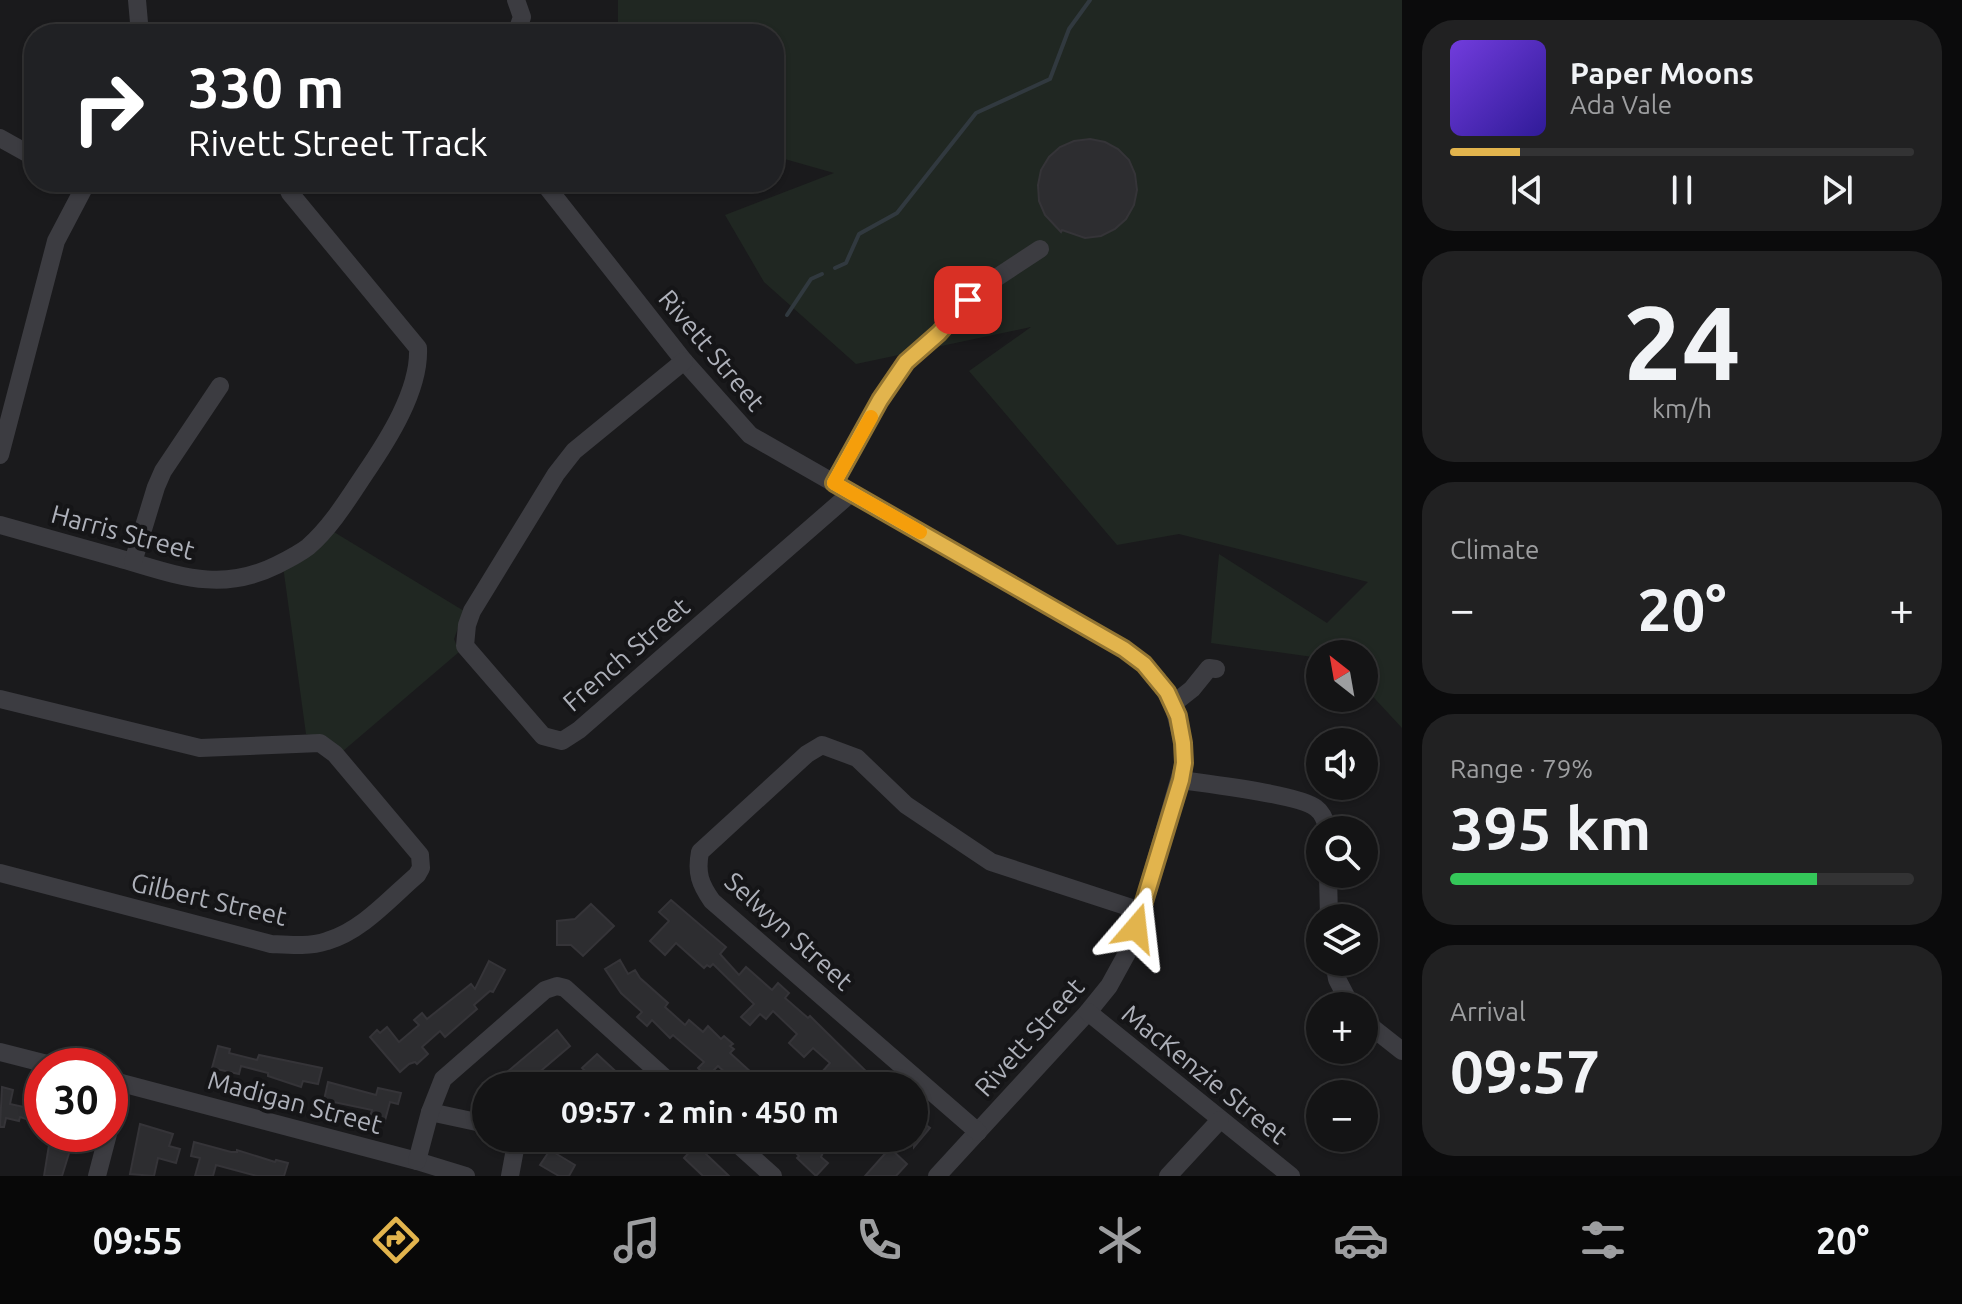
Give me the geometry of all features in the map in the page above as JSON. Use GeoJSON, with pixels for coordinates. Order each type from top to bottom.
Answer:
{"type":"FeatureCollection","features":[{"type":"Feature","properties":{"kind":"street"},"geometry":{"type":"LineString","coordinates":[[137,0],[139,24]]}},
{"type":"Feature","properties":{"kind":"street"},"geometry":{"type":"LineString","coordinates":[[516,0],[522,17],[520,24]]}},
{"type":"Feature","properties":{"kind":"street"},"geometry":{"type":"LineString","coordinates":[[0,138],[24,151]]}},
{"type":"Feature","properties":{"kind":"street"},"geometry":{"type":"LineString","coordinates":[[0,455],[56,241],[77,192]]}},
{"type":"Feature","properties":{"kind":"street","name":"Harris Street"},"geometry":{"type":"LineString","coordinates":[[0,525],[184,578],[227,580],[262,572],[307,547],[341,509],[381,450],[414,385],[419,365],[418,348],[290,192]]}},
{"type":"Feature","properties":{"kind":"street","name":"Rivett Street"},"geometry":{"type":"LineString","coordinates":[[551,192],[684,361],[750,435],[1124,649],[1144,664],[1173,704],[1183,743],[1184,763],[1131,946],[1109,986],[1088,1012],[937,1176]]}},
{"type":"Feature","properties":{"kind":"street"},"geometry":{"type":"LineString","coordinates":[[842,488],[880,400],[906,362],[939,333],[983,284],[1040,249]]}},
{"type":"Feature","properties":{"kind":"street","name":"French Street"},"geometry":{"type":"LineString","coordinates":[[684,361],[574,451],[556,474],[472,611],[465,646],[543,736],[562,741],[579,730],[842,488]]}},
{"type":"Feature","properties":{"kind":"street"},"geometry":{"type":"LineString","coordinates":[[133,562],[163,471],[220,386]]}},
{"type":"Feature","properties":{"kind":"street"},"geometry":{"type":"LineString","coordinates":[[1173,704],[1192,689],[1209,668],[1216,669]]}},
{"type":"Feature","properties":{"kind":"street","name":"Gilbert Street"},"geometry":{"type":"LineString","coordinates":[[0,699],[200,748],[320,743],[335,754],[420,855],[421,868],[417,875],[355,928],[327,941],[304,945],[260,942],[0,873]]}},
{"type":"Feature","properties":{"kind":"street","name":"Selwyn Street"},"geometry":{"type":"LineString","coordinates":[[978,1132],[712,901],[698,873],[700,852],[807,754],[822,745],[857,758],[906,805],[991,862],[1141,911]]}},
{"type":"Feature","properties":{"kind":"street"},"geometry":{"type":"LineString","coordinates":[[1181,780],[1306,803],[1317,808],[1323,816]]}},
{"type":"Feature","properties":{"kind":"street"},"geometry":{"type":"LineString","coordinates":[[417,1161],[430,1112],[443,1079],[545,990],[557,986],[565,988],[658,1072]]}},
{"type":"Feature","properties":{"kind":"street","name":"MacKenzie Street"},"geometry":{"type":"LineString","coordinates":[[1088,1012],[1291,1176]]}},
{"type":"Feature","properties":{"kind":"street"},"geometry":{"type":"LineString","coordinates":[[1378,1032],[1402,1051]]}},
{"type":"Feature","properties":{"kind":"street"},"geometry":{"type":"LineString","coordinates":[[0,1052],[24,1058]]}},
{"type":"Feature","properties":{"kind":"street","name":"Madigan Street"},"geometry":{"type":"LineString","coordinates":[[128,1085],[466,1176]]}},
{"type":"Feature","properties":{"kind":"street"},"geometry":{"type":"LineString","coordinates":[[430,1112],[472,1121]]}},
{"type":"Feature","properties":{"kind":"street"},"geometry":{"type":"LineString","coordinates":[[1168,1176],[1220,1120]]}},
{"type":"Feature","properties":{"kind":"street"},"geometry":{"type":"LineString","coordinates":[[97,1176],[103,1152]]}},
{"type":"Feature","properties":{"kind":"street"},"geometry":{"type":"LineString","coordinates":[[510,1176],[514,1152]]}},
{"type":"Feature","properties":{"kind":"street"},"geometry":{"type":"LineString","coordinates":[[746,1152],[773,1176]]}},
{"type":"Feature","properties":{"kind":"shaded area"},"geometry":{"type":"Polygon","coordinates":[[[618,0],[1402,0],[1402,728],[1378,702],[1378,640],[1306,640],[1306,656],[1211,643],[1219,554],[1327,623],[1368,582],[1179,534],[1117,545],[969,371],[1031,327],[856,364],[764,282],[725,215],[834,173],[784,159],[784,24],[618,24],[618,0]]]}},
{"type":"Feature","properties":{"kind":"shaded area"},"geometry":{"type":"Polygon","coordinates":[[[329,529],[464,611],[454,639],[459,652],[343,751],[317,736],[306,734],[283,566],[329,529]]]}},
{"type":"Feature","properties":{"kind":"building"},"geometry":{"type":"Polygon","coordinates":[[[1090,139],[1118,149],[1129,160],[1137,190],[1134,205],[1126,219],[1101,236],[1085,238],[1061,232],[1045,215],[1039,201],[1038,185],[1041,170],[1060,147],[1090,139]]]}},
{"type":"Feature","properties":{"kind":"building"},"geometry":{"type":"Polygon","coordinates":[[[671,900],[726,947],[720,954],[739,975],[746,967],[772,990],[778,983],[789,993],[785,998],[808,1018],[810,1016],[867,1072],[822,1072],[830,1063],[813,1048],[804,1057],[789,1043],[797,1034],[773,1011],[766,1019],[760,1014],[750,1025],[741,1017],[754,1004],[713,964],[704,968],[676,943],[665,955],[650,941],[669,921],[659,912],[671,900]]]}},
{"type":"Feature","properties":{"kind":"building"},"geometry":{"type":"Polygon","coordinates":[[[591,904],[614,926],[583,956],[571,945],[557,945],[557,921],[575,919],[591,904]]]}},
{"type":"Feature","properties":{"kind":"building"},"geometry":{"type":"Polygon","coordinates":[[[620,960],[628,974],[635,970],[668,1003],[665,1007],[685,1025],[689,1020],[703,1032],[708,1026],[721,1039],[724,1036],[733,1044],[730,1046],[734,1049],[730,1053],[751,1072],[725,1072],[718,1066],[712,1072],[702,1072],[698,1068],[704,1062],[673,1035],[670,1038],[652,1020],[647,1026],[637,1017],[642,1012],[621,993],[605,969],[620,960]]]}},
{"type":"Feature","properties":{"kind":"building"},"geometry":{"type":"Polygon","coordinates":[[[489,961],[505,970],[493,992],[490,991],[474,1005],[477,1009],[445,1037],[440,1031],[422,1047],[428,1054],[417,1064],[409,1064],[400,1072],[370,1037],[377,1030],[380,1033],[387,1027],[399,1042],[419,1025],[414,1020],[422,1013],[427,1019],[471,984],[475,989],[489,961]]]}},
{"type":"Feature","properties":{"kind":"building"},"geometry":{"type":"Polygon","coordinates":[[[557,1030],[570,1046],[539,1072],[507,1072],[557,1030]]]}},
{"type":"Feature","properties":{"kind":"building"},"geometry":{"type":"Polygon","coordinates":[[[218,1046],[230,1049],[229,1053],[257,1060],[259,1055],[322,1068],[318,1084],[303,1081],[301,1087],[241,1066],[239,1074],[212,1068],[218,1046]]]}},
{"type":"Feature","properties":{"kind":"building"},"geometry":{"type":"Polygon","coordinates":[[[597,1054],[616,1072],[586,1072],[582,1068],[597,1054]]]}},
{"type":"Feature","properties":{"kind":"building"},"geometry":{"type":"Polygon","coordinates":[[[328,1082],[376,1095],[378,1088],[401,1093],[398,1104],[390,1102],[384,1124],[369,1120],[372,1110],[324,1100],[328,1082]]]}},
{"type":"Feature","properties":{"kind":"building"},"geometry":{"type":"Polygon","coordinates":[[[2,1087],[13,1090],[10,1104],[24,1107],[24,1118],[20,1117],[19,1121],[6,1118],[4,1127],[0,1127],[2,1087]]]}},
{"type":"Feature","properties":{"kind":"building"},"geometry":{"type":"Polygon","coordinates":[[[140,1124],[173,1134],[169,1146],[180,1149],[176,1163],[158,1158],[154,1176],[130,1174],[140,1124]]]}},
{"type":"Feature","properties":{"kind":"building"},"geometry":{"type":"Polygon","coordinates":[[[194,1142],[288,1163],[284,1176],[257,1176],[216,1165],[213,1176],[195,1176],[200,1158],[191,1156],[194,1142]]]}},
{"type":"Feature","properties":{"kind":"building"},"geometry":{"type":"Polygon","coordinates":[[[48,1152],[69,1152],[62,1176],[44,1176],[48,1152]]]}},
{"type":"Feature","properties":{"kind":"building"},"geometry":{"type":"Polygon","coordinates":[[[549,1152],[553,1152],[575,1165],[569,1176],[559,1176],[540,1165],[549,1152]]]}},
{"type":"Feature","properties":{"kind":"building"},"geometry":{"type":"Polygon","coordinates":[[[690,1152],[703,1152],[729,1176],[703,1176],[684,1158],[690,1152]]]}},
{"type":"Feature","properties":{"kind":"building"},"geometry":{"type":"Polygon","coordinates":[[[795,1152],[823,1152],[821,1157],[828,1163],[816,1176],[797,1158],[799,1156],[795,1152]]]}},
{"type":"Feature","properties":{"kind":"building"},"geometry":{"type":"Polygon","coordinates":[[[886,1152],[894,1152],[907,1164],[896,1176],[865,1176],[886,1152]]]}},
{"type":"Feature","properties":{"kind":"waterway"},"geometry":{"type":"LineString","coordinates":[[835,268],[846,263],[859,234],[897,213],[976,113],[1050,79],[1069,29],[1090,0]]}},
{"type":"Feature","properties":{"kind":"waterway"},"geometry":{"type":"LineString","coordinates":[[787,315],[811,279],[822,274]]}},
{"type":"Feature","properties":{"kind":"slow traffic"},"geometry":{"type":"LineString","coordinates":[[871,417],[834,483],[920,532]]}},
{"type":"Feature","properties":{"kind":"route"},"geometry":{"type":"LineString","coordinates":[[968,300],[939,333],[906,362],[880,400],[834,483],[1124,649],[1144,664],[1167,692],[1178,716],[1184,763],[1136,928]]}}]}
